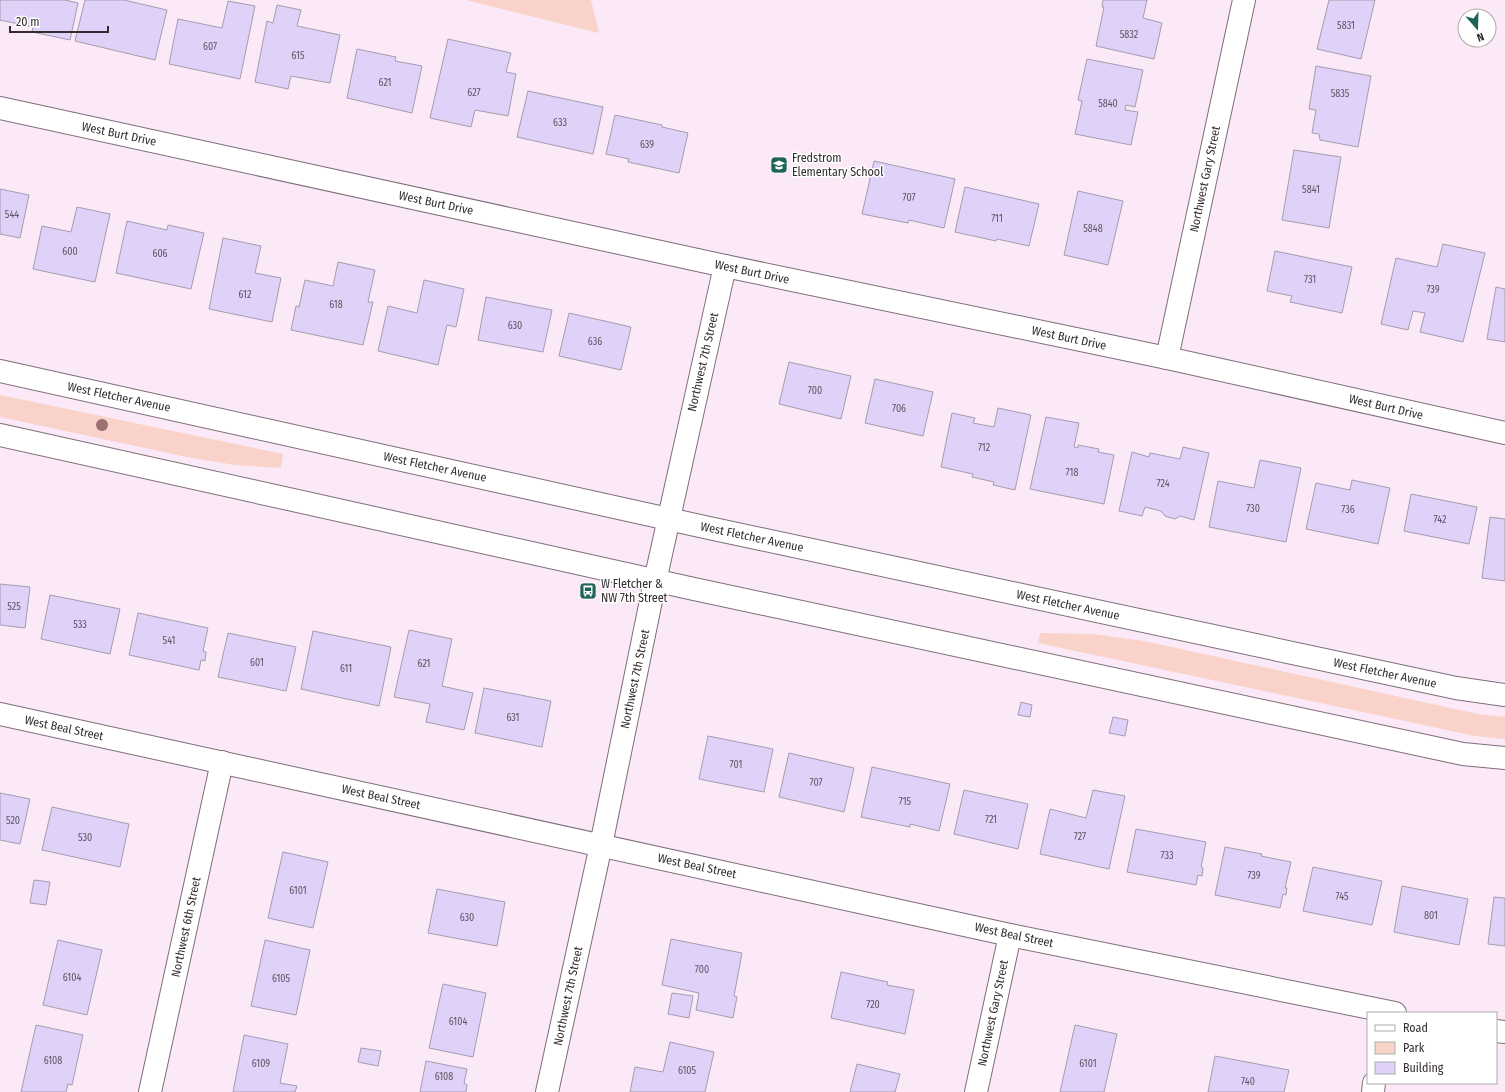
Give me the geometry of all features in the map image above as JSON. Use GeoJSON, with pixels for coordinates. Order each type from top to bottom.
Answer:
{"type":"FeatureCollection","features":[{"type":"Feature","properties":{"kind":"street","name":"Northwest Gary Street"},"geometry":{"type":"LineString","coordinates":[[1167,358],[1244,0]]}},
{"type":"Feature","properties":{"kind":"street","name":"West Burt Drive"},"geometry":{"type":"LineString","coordinates":[[0,108],[725,266],[1167,358],[1505,433]]}},
{"type":"Feature","properties":{"kind":"street","name":"Northwest 7th Street"},"geometry":{"type":"LineString","coordinates":[[547,1092],[601,845],[669,518],[725,266]]}},
{"type":"Feature","properties":{"kind":"street","name":"West Fletcher Avenue"},"geometry":{"type":"LineString","coordinates":[[0,371],[1448,687],[1505,695]]}},
{"type":"Feature","properties":{"kind":"street"},"geometry":{"type":"LineString","coordinates":[[0,436],[656,581],[1463,754],[1505,758]]}},
{"type":"Feature","properties":{"kind":"street","name":"West Beal Street"},"geometry":{"type":"LineString","coordinates":[[0,714],[1010,935],[1388,1012]]}},
{"type":"Feature","properties":{"kind":"street","name":"Northwest 6th Street"},"geometry":{"type":"LineString","coordinates":[[150,1092],[222,762]]}},
{"type":"Feature","properties":{"kind":"street","name":"Northwest Gary Street"},"geometry":{"type":"LineString","coordinates":[[976,1092],[1010,935]]}},
{"type":"Feature","properties":{"kind":"green space"},"geometry":{"type":"Polygon","coordinates":[[[466,0],[591,0],[599,33],[466,0]]]}},
{"type":"Feature","properties":{"kind":"green space"},"geometry":{"type":"Polygon","coordinates":[[[0,395],[283,454],[281,468],[235,465],[187,457],[0,417],[0,395]]]}},
{"type":"Feature","properties":{"kind":"green space"},"geometry":{"type":"Polygon","coordinates":[[[1040,633],[1092,634],[1144,641],[1478,714],[1505,717],[1505,739],[1475,736],[1038,643],[1040,633]]]}},
{"type":"Feature","properties":{"kind":"building"},"geometry":{"type":"Polygon","coordinates":[[[0,0],[65,0],[78,3],[70,40],[32,32],[33,27],[0,20],[0,0]]]}},
{"type":"Feature","properties":{"kind":"building"},"geometry":{"type":"Polygon","coordinates":[[[85,0],[124,0],[167,10],[155,60],[75,41],[85,0]]]}},
{"type":"Feature","properties":{"kind":"building"},"geometry":{"type":"Polygon","coordinates":[[[1103,0],[1147,0],[1143,18],[1162,23],[1154,59],[1096,46],[1104,7],[1102,7],[1103,0]]]}},
{"type":"Feature","properties":{"kind":"building"},"geometry":{"type":"Polygon","coordinates":[[[1329,0],[1375,0],[1361,59],[1317,49],[1329,0]]]}},
{"type":"Feature","properties":{"kind":"building"},"geometry":{"type":"Polygon","coordinates":[[[228,1],[255,6],[240,79],[169,64],[178,19],[222,28],[228,1]]]}},
{"type":"Feature","properties":{"kind":"building"},"geometry":{"type":"Polygon","coordinates":[[[277,5],[301,10],[297,26],[340,35],[330,83],[291,76],[288,89],[255,82],[267,21],[273,23],[277,5]]]}},
{"type":"Feature","properties":{"kind":"building"},"geometry":{"type":"Polygon","coordinates":[[[448,39],[511,53],[506,72],[516,74],[508,116],[475,110],[471,127],[430,118],[448,39]]]}},
{"type":"Feature","properties":{"kind":"building"},"geometry":{"type":"Polygon","coordinates":[[[357,49],[396,57],[395,61],[422,66],[412,113],[347,98],[357,49]]]}},
{"type":"Feature","properties":{"kind":"building"},"geometry":{"type":"Polygon","coordinates":[[[1087,59],[1143,70],[1135,107],[1126,105],[1125,110],[1138,112],[1131,145],[1075,134],[1082,101],[1078,100],[1087,59]]]}},
{"type":"Feature","properties":{"kind":"building"},"geometry":{"type":"Polygon","coordinates":[[[1316,66],[1371,76],[1358,147],[1320,140],[1319,134],[1312,133],[1316,110],[1309,109],[1316,66]]]}},
{"type":"Feature","properties":{"kind":"building"},"geometry":{"type":"Polygon","coordinates":[[[528,91],[603,107],[593,154],[517,137],[528,91]]]}},
{"type":"Feature","properties":{"kind":"building"},"geometry":{"type":"Polygon","coordinates":[[[615,115],[662,125],[662,127],[688,133],[679,173],[628,162],[629,159],[606,154],[615,115]]]}},
{"type":"Feature","properties":{"kind":"building"},"geometry":{"type":"Polygon","coordinates":[[[1294,150],[1341,157],[1329,228],[1282,220],[1294,150]]]}},
{"type":"Feature","properties":{"kind":"building"},"geometry":{"type":"Polygon","coordinates":[[[874,161],[955,179],[944,228],[909,220],[908,223],[862,214],[874,161]]]}},
{"type":"Feature","properties":{"kind":"building"},"geometry":{"type":"Polygon","coordinates":[[[965,187],[1039,204],[1029,246],[997,239],[996,241],[955,232],[965,187]]]}},
{"type":"Feature","properties":{"kind":"building"},"geometry":{"type":"Polygon","coordinates":[[[0,189],[29,195],[20,238],[0,234],[0,189]]]}},
{"type":"Feature","properties":{"kind":"building"},"geometry":{"type":"Polygon","coordinates":[[[1078,191],[1123,201],[1108,265],[1064,255],[1078,191]]]}},
{"type":"Feature","properties":{"kind":"building"},"geometry":{"type":"Polygon","coordinates":[[[77,207],[110,214],[95,282],[33,269],[42,226],[71,232],[77,207]]]}},
{"type":"Feature","properties":{"kind":"building"},"geometry":{"type":"Polygon","coordinates":[[[127,221],[167,230],[168,225],[204,233],[191,289],[116,273],[127,221]]]}},
{"type":"Feature","properties":{"kind":"building"},"geometry":{"type":"Polygon","coordinates":[[[223,238],[261,246],[255,273],[281,278],[272,322],[209,309],[223,238]]]}},
{"type":"Feature","properties":{"kind":"building"},"geometry":{"type":"Polygon","coordinates":[[[1443,244],[1485,253],[1463,342],[1420,332],[1425,313],[1413,311],[1408,330],[1381,324],[1396,258],[1437,267],[1443,244]]]}},
{"type":"Feature","properties":{"kind":"building"},"geometry":{"type":"Polygon","coordinates":[[[1275,251],[1352,267],[1342,313],[1290,302],[1292,296],[1267,291],[1275,251]]]}},
{"type":"Feature","properties":{"kind":"building"},"geometry":{"type":"Polygon","coordinates":[[[338,262],[375,270],[368,302],[373,302],[363,345],[291,330],[296,306],[299,307],[305,280],[333,286],[338,262]]]}},
{"type":"Feature","properties":{"kind":"building"},"geometry":{"type":"Polygon","coordinates":[[[424,280],[464,289],[456,327],[447,325],[438,365],[378,351],[388,306],[417,313],[424,280]]]}},
{"type":"Feature","properties":{"kind":"building"},"geometry":{"type":"Polygon","coordinates":[[[1496,287],[1505,289],[1505,342],[1487,339],[1496,287]]]}},
{"type":"Feature","properties":{"kind":"building"},"geometry":{"type":"Polygon","coordinates":[[[486,297],[552,310],[543,352],[478,340],[486,297]]]}},
{"type":"Feature","properties":{"kind":"building"},"geometry":{"type":"Polygon","coordinates":[[[569,313],[631,327],[621,370],[559,356],[569,313]]]}},
{"type":"Feature","properties":{"kind":"building"},"geometry":{"type":"Polygon","coordinates":[[[789,362],[851,376],[841,419],[779,404],[789,362]]]}},
{"type":"Feature","properties":{"kind":"building"},"geometry":{"type":"Polygon","coordinates":[[[875,379],[933,392],[923,436],[865,423],[875,379]]]}},
{"type":"Feature","properties":{"kind":"building"},"geometry":{"type":"Polygon","coordinates":[[[998,408],[1031,415],[1015,490],[993,485],[994,482],[972,477],[973,474],[941,467],[952,413],[975,418],[973,423],[994,427],[998,408]]]}},
{"type":"Feature","properties":{"kind":"building"},"geometry":{"type":"Polygon","coordinates":[[[1046,417],[1079,423],[1074,447],[1078,448],[1078,445],[1099,449],[1098,452],[1114,455],[1104,504],[1030,489],[1046,417]]]}},
{"type":"Feature","properties":{"kind":"building"},"geometry":{"type":"Polygon","coordinates":[[[1183,447],[1209,453],[1194,520],[1180,516],[1175,519],[1165,516],[1161,511],[1145,507],[1142,516],[1119,511],[1132,452],[1149,457],[1150,453],[1180,459],[1183,447]]]}},
{"type":"Feature","properties":{"kind":"building"},"geometry":{"type":"Polygon","coordinates":[[[1260,460],[1301,468],[1286,542],[1209,527],[1218,481],[1254,488],[1260,460]]]}},
{"type":"Feature","properties":{"kind":"building"},"geometry":{"type":"Polygon","coordinates":[[[1352,480],[1390,488],[1378,544],[1306,529],[1316,483],[1350,490],[1352,480]]]}},
{"type":"Feature","properties":{"kind":"building"},"geometry":{"type":"Polygon","coordinates":[[[1411,494],[1477,507],[1469,544],[1404,531],[1411,494]]]}},
{"type":"Feature","properties":{"kind":"building"},"geometry":{"type":"Polygon","coordinates":[[[1490,517],[1505,519],[1505,581],[1482,578],[1490,517]]]}},
{"type":"Feature","properties":{"kind":"building"},"geometry":{"type":"Polygon","coordinates":[[[0,584],[30,587],[25,628],[0,625],[0,584]]]}},
{"type":"Feature","properties":{"kind":"building"},"geometry":{"type":"Polygon","coordinates":[[[50,595],[120,609],[110,654],[41,639],[50,595]]]}},
{"type":"Feature","properties":{"kind":"building"},"geometry":{"type":"Polygon","coordinates":[[[138,613],[208,628],[203,651],[206,652],[205,661],[201,660],[199,670],[129,655],[138,613]]]}},
{"type":"Feature","properties":{"kind":"building"},"geometry":{"type":"Polygon","coordinates":[[[409,630],[452,639],[442,686],[473,693],[464,730],[426,722],[430,704],[394,697],[409,630]]]}},
{"type":"Feature","properties":{"kind":"building"},"geometry":{"type":"Polygon","coordinates":[[[313,631],[391,647],[379,706],[301,689],[313,631]]]}},
{"type":"Feature","properties":{"kind":"building"},"geometry":{"type":"Polygon","coordinates":[[[228,633],[296,647],[286,691],[218,677],[228,633]]]}},
{"type":"Feature","properties":{"kind":"building"},"geometry":{"type":"Polygon","coordinates":[[[484,688],[551,701],[542,747],[475,733],[484,688]]]}},
{"type":"Feature","properties":{"kind":"building"},"geometry":{"type":"Polygon","coordinates":[[[1021,702],[1032,705],[1030,717],[1018,715],[1021,702]]]}},
{"type":"Feature","properties":{"kind":"building"},"geometry":{"type":"Polygon","coordinates":[[[1113,717],[1128,720],[1125,736],[1109,733],[1113,717]]]}},
{"type":"Feature","properties":{"kind":"building"},"geometry":{"type":"Polygon","coordinates":[[[708,736],[773,749],[764,792],[699,779],[708,736]]]}},
{"type":"Feature","properties":{"kind":"building"},"geometry":{"type":"Polygon","coordinates":[[[789,753],[854,768],[844,812],[779,797],[789,753]]]}},
{"type":"Feature","properties":{"kind":"building"},"geometry":{"type":"Polygon","coordinates":[[[872,767],[950,784],[939,831],[910,824],[910,827],[861,817],[872,767]]]}},
{"type":"Feature","properties":{"kind":"building"},"geometry":{"type":"Polygon","coordinates":[[[964,790],[1028,804],[1018,849],[954,834],[964,790]]]}},
{"type":"Feature","properties":{"kind":"building"},"geometry":{"type":"Polygon","coordinates":[[[1093,790],[1125,796],[1109,869],[1040,854],[1050,809],[1086,818],[1093,790]]]}},
{"type":"Feature","properties":{"kind":"building"},"geometry":{"type":"Polygon","coordinates":[[[0,793],[30,799],[20,844],[0,840],[0,793]]]}},
{"type":"Feature","properties":{"kind":"building"},"geometry":{"type":"Polygon","coordinates":[[[52,807],[129,824],[120,867],[42,850],[52,807]]]}},
{"type":"Feature","properties":{"kind":"building"},"geometry":{"type":"Polygon","coordinates":[[[1136,829],[1206,842],[1201,867],[1203,868],[1202,876],[1198,875],[1196,885],[1127,872],[1136,829]]]}},
{"type":"Feature","properties":{"kind":"building"},"geometry":{"type":"Polygon","coordinates":[[[1225,847],[1262,854],[1261,856],[1291,862],[1285,888],[1287,888],[1286,895],[1283,894],[1280,908],[1215,895],[1225,847]]]}},
{"type":"Feature","properties":{"kind":"building"},"geometry":{"type":"Polygon","coordinates":[[[283,852],[328,862],[313,928],[268,918],[283,852]]]}},
{"type":"Feature","properties":{"kind":"building"},"geometry":{"type":"Polygon","coordinates":[[[1313,867],[1382,881],[1372,925],[1303,911],[1313,867]]]}},
{"type":"Feature","properties":{"kind":"building"},"geometry":{"type":"Polygon","coordinates":[[[34,880],[50,882],[46,905],[30,903],[34,880]]]}},
{"type":"Feature","properties":{"kind":"building"},"geometry":{"type":"Polygon","coordinates":[[[1402,886],[1468,899],[1459,945],[1394,932],[1402,886]]]}},
{"type":"Feature","properties":{"kind":"building"},"geometry":{"type":"Polygon","coordinates":[[[437,889],[505,902],[497,946],[428,933],[437,889]]]}},
{"type":"Feature","properties":{"kind":"building"},"geometry":{"type":"Polygon","coordinates":[[[1494,897],[1505,898],[1505,946],[1488,944],[1494,897]]]}},
{"type":"Feature","properties":{"kind":"building"},"geometry":{"type":"Polygon","coordinates":[[[671,939],[742,953],[734,996],[737,997],[733,1018],[696,1010],[699,993],[662,985],[671,939]]]}},
{"type":"Feature","properties":{"kind":"building"},"geometry":{"type":"Polygon","coordinates":[[[58,940],[102,950],[87,1015],[43,1005],[58,940]]]}},
{"type":"Feature","properties":{"kind":"building"},"geometry":{"type":"Polygon","coordinates":[[[265,940],[310,950],[296,1015],[251,1006],[265,940]]]}},
{"type":"Feature","properties":{"kind":"building"},"geometry":{"type":"Polygon","coordinates":[[[841,972],[888,982],[887,985],[914,990],[905,1034],[831,1018],[841,972]]]}},
{"type":"Feature","properties":{"kind":"building"},"geometry":{"type":"Polygon","coordinates":[[[443,984],[486,993],[473,1057],[429,1048],[443,984]]]}},
{"type":"Feature","properties":{"kind":"building"},"geometry":{"type":"Polygon","coordinates":[[[672,993],[693,996],[689,1018],[668,1014],[672,993]]]}},
{"type":"Feature","properties":{"kind":"building"},"geometry":{"type":"Polygon","coordinates":[[[36,1025],[83,1035],[72,1085],[68,1084],[66,1092],[21,1092],[36,1025]]]}},
{"type":"Feature","properties":{"kind":"building"},"geometry":{"type":"Polygon","coordinates":[[[1075,1025],[1117,1034],[1104,1092],[1060,1092],[1075,1025]]]}},
{"type":"Feature","properties":{"kind":"building"},"geometry":{"type":"Polygon","coordinates":[[[244,1035],[288,1044],[280,1083],[297,1086],[295,1092],[233,1092],[244,1035]]]}},
{"type":"Feature","properties":{"kind":"building"},"geometry":{"type":"Polygon","coordinates":[[[670,1042],[714,1052],[705,1092],[630,1092],[635,1067],[663,1072],[670,1042]]]}},
{"type":"Feature","properties":{"kind":"building"},"geometry":{"type":"Polygon","coordinates":[[[361,1048],[381,1051],[378,1066],[358,1062],[361,1048]]]}},
{"type":"Feature","properties":{"kind":"building"},"geometry":{"type":"Polygon","coordinates":[[[1215,1056],[1289,1070],[1284,1092],[1208,1092],[1215,1056]]]}},
{"type":"Feature","properties":{"kind":"building"},"geometry":{"type":"Polygon","coordinates":[[[426,1061],[467,1069],[464,1083],[467,1085],[466,1092],[420,1092],[426,1061]]]}},
{"type":"Feature","properties":{"kind":"building"},"geometry":{"type":"Polygon","coordinates":[[[857,1064],[900,1074],[895,1092],[850,1092],[857,1064]]]}},
{"type":"Feature","properties":{"kind":"place","name":"Fredstrom Elementary School"},"geometry":{"type":"Point","coordinates":[779,165]}},
{"type":"Feature","properties":{"kind":"place","name":"W Fletcher & NW 7th Street"},"geometry":{"type":"Point","coordinates":[588,591]}}]}
